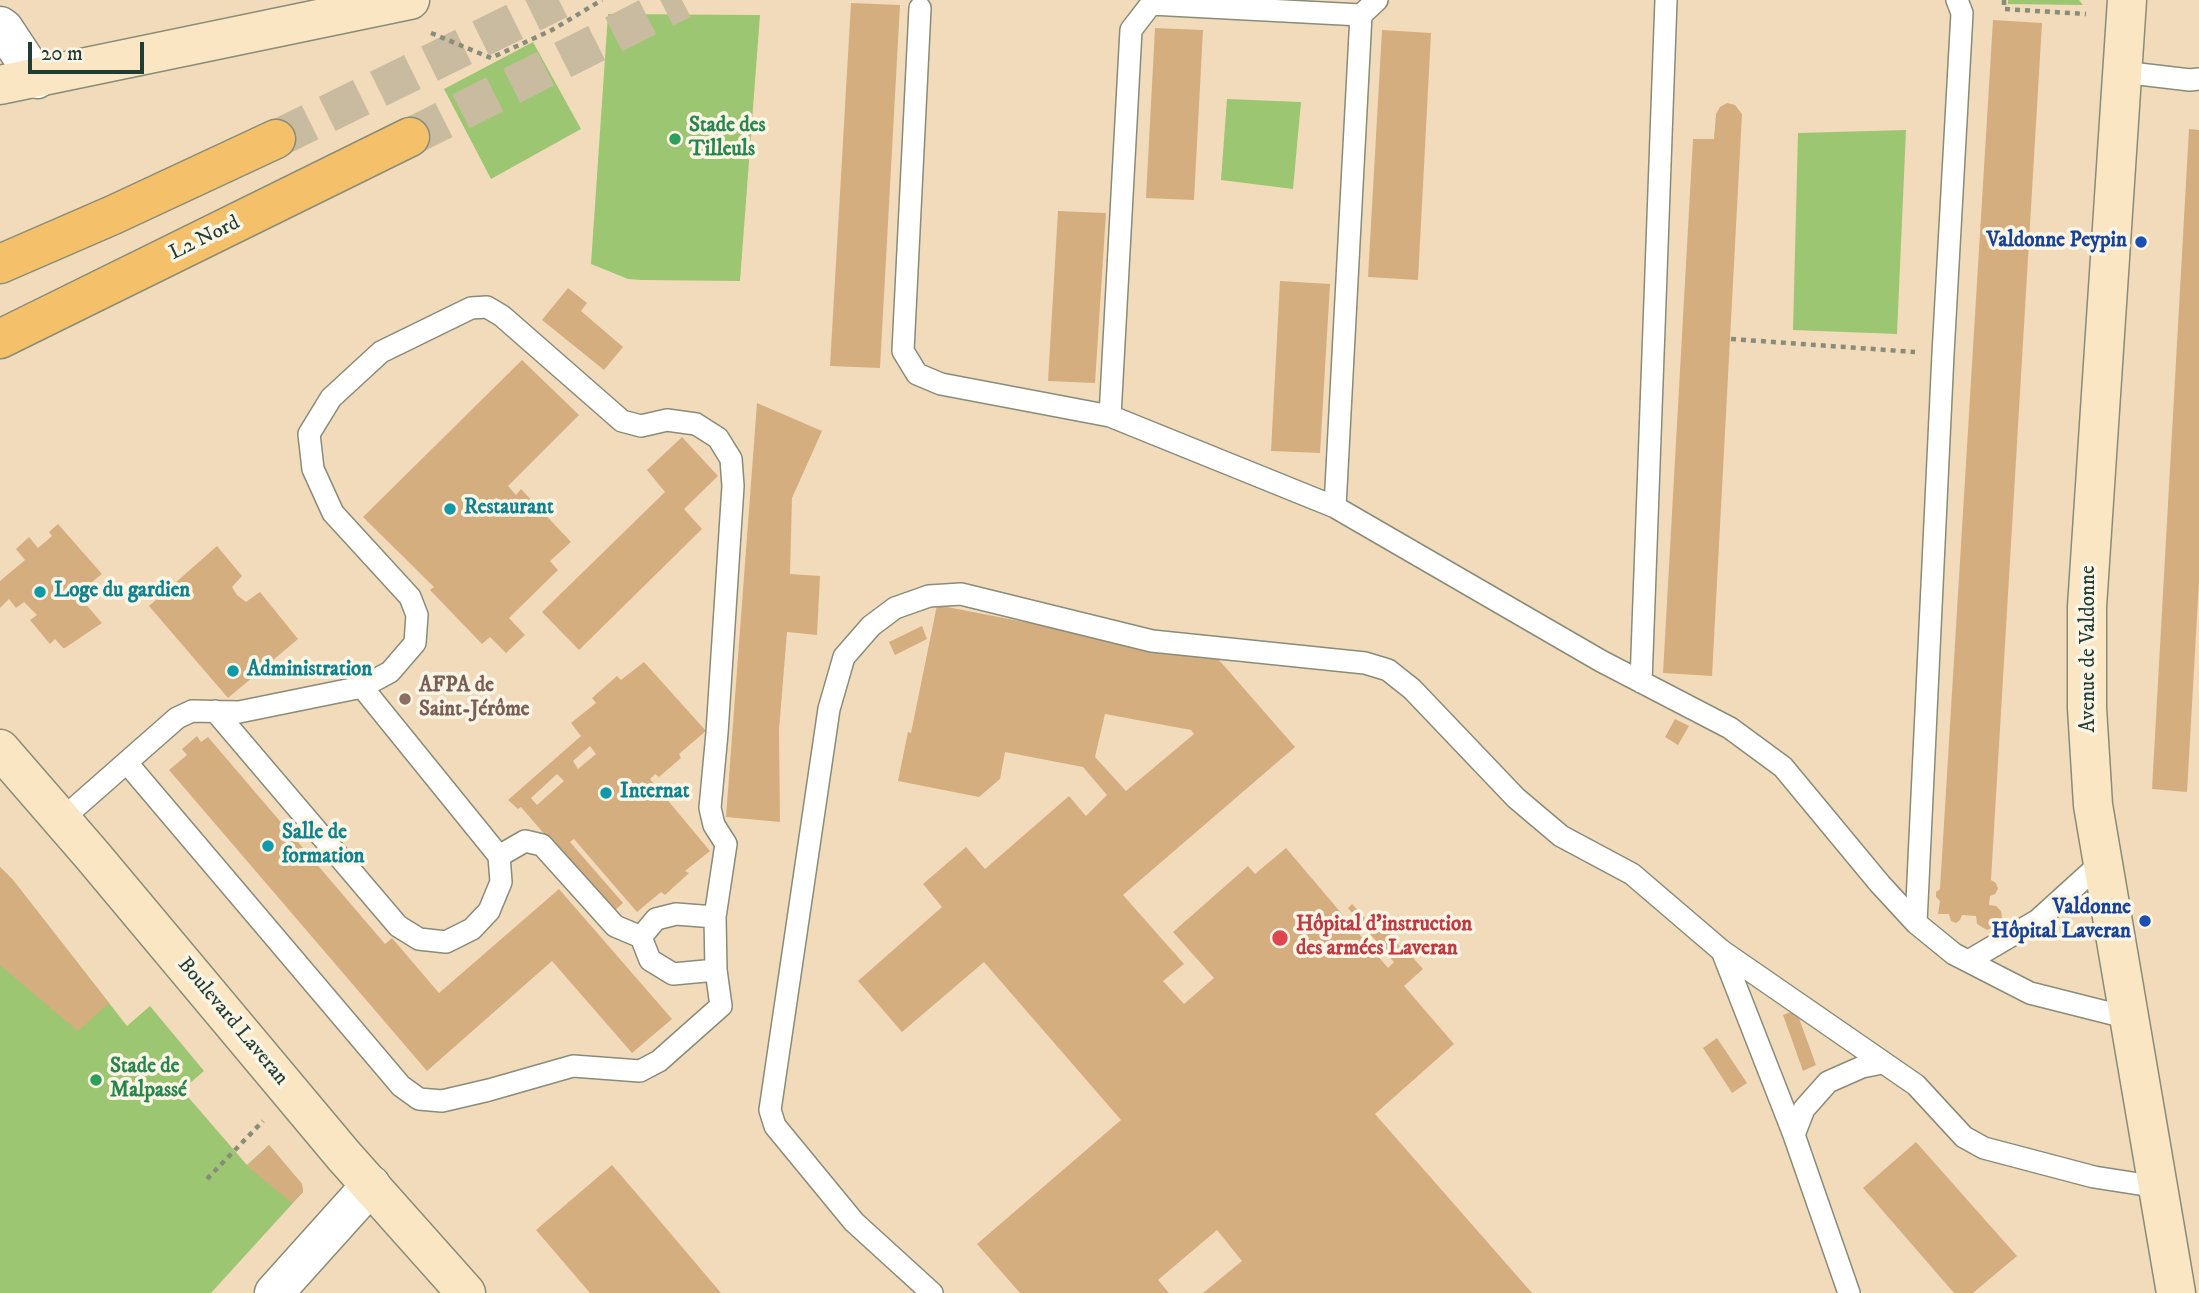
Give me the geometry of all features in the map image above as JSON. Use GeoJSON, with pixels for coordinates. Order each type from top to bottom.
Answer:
{"type":"FeatureCollection","features":[{"type":"Feature","properties":{"kind":"highway","name":"L2 Nord"},"geometry":{"type":"LineString","coordinates":[[0,339],[410,137]]}},
{"type":"Feature","properties":{"kind":"highway"},"geometry":{"type":"LineString","coordinates":[[0,264],[276,139]]}},
{"type":"Feature","properties":{"kind":"street"},"geometry":{"type":"LineString","coordinates":[[0,85],[410,0]]}},
{"type":"Feature","properties":{"kind":"street","name":"Avenue de Valdonne"},"geometry":{"type":"LineString","coordinates":[[2126,8],[2087,607],[2087,708],[2094,806],[2102,862],[2176,1293]]}},
{"type":"Feature","properties":{"kind":"street"},"geometry":{"type":"LineString","coordinates":[[0,26],[37,79]]}},
{"type":"Feature","properties":{"kind":"street"},"geometry":{"type":"LineString","coordinates":[[0,95],[37,79]]}},
{"type":"Feature","properties":{"kind":"street","name":"Boulevard Laveran"},"geometry":{"type":"LineString","coordinates":[[0,750],[466,1293]]}},
{"type":"Feature","properties":{"kind":"street"},"geometry":{"type":"LineString","coordinates":[[274,1293],[371,1185]]}},
{"type":"Feature","properties":{"kind":"lane"},"geometry":{"type":"LineString","coordinates":[[1335,507],[1361,15],[1377,0]]}},
{"type":"Feature","properties":{"kind":"lane"},"geometry":{"type":"LineString","coordinates":[[1641,682],[1666,0]]}},
{"type":"Feature","properties":{"kind":"lane"},"geometry":{"type":"LineString","coordinates":[[1916,923],[1962,13],[1957,0]]}},
{"type":"Feature","properties":{"kind":"lane"},"geometry":{"type":"LineString","coordinates":[[1110,416],[1131,30],[1151,4],[1361,15]]}},
{"type":"Feature","properties":{"kind":"lane"},"geometry":{"type":"LineString","coordinates":[[920,8],[903,351],[917,374],[941,384],[1110,416],[1335,507],[1641,682],[1730,728],[1783,767],[1880,884],[1916,923],[1954,954],[2030,993],[2129,1018]]}},
{"type":"Feature","properties":{"kind":"lane"},"geometry":{"type":"LineString","coordinates":[[2122,72],[2199,79]]}},
{"type":"Feature","properties":{"kind":"lane"},"geometry":{"type":"LineString","coordinates":[[61,820],[177,718],[192,711],[239,712],[362,687],[390,672],[415,643],[417,615],[410,597],[333,513],[313,469],[309,434],[331,398],[381,352],[471,308],[487,307],[502,316],[622,421],[642,426],[667,420],[696,424],[718,438],[731,459],[733,486],[710,807],[714,825],[726,844],[715,917],[716,970],[721,1006],[659,1060],[640,1071],[573,1066],[442,1101],[419,1099],[401,1086],[127,763]]}},
{"type":"Feature","properties":{"kind":"lane"},"geometry":{"type":"LineString","coordinates":[[932,1293],[854,1222],[775,1126],[770,1110],[829,709],[844,657],[870,626],[894,608],[929,596],[961,594],[1152,641],[1365,663],[1388,670],[1412,690],[1516,798],[1561,836],[1632,874],[1722,951],[1916,1085],[1964,1137],[1984,1148],[2094,1177],[2158,1187]]}},
{"type":"Feature","properties":{"kind":"lane"},"geometry":{"type":"LineString","coordinates":[[215,711],[398,926],[419,939],[446,942],[472,929],[489,911],[501,882],[499,856],[362,687]]}},
{"type":"Feature","properties":{"kind":"lane"},"geometry":{"type":"LineString","coordinates":[[499,856],[525,841],[542,845],[615,926],[641,937],[650,960],[673,974],[716,970]]}},
{"type":"Feature","properties":{"kind":"lane"},"geometry":{"type":"LineString","coordinates":[[1970,960],[2038,920],[2102,862]]}},
{"type":"Feature","properties":{"kind":"lane"},"geometry":{"type":"LineString","coordinates":[[641,937],[656,919],[676,915],[715,917]]}},
{"type":"Feature","properties":{"kind":"lane"},"geometry":{"type":"LineString","coordinates":[[1722,951],[1794,1135],[1849,1293]]}},
{"type":"Feature","properties":{"kind":"lane"},"geometry":{"type":"LineString","coordinates":[[1794,1135],[1804,1109],[1828,1082],[1863,1067],[1882,1063]]}},
{"type":"Feature","properties":{"kind":"path"},"geometry":{"type":"LineString","coordinates":[[2004,0],[2004,9],[2126,8]]}},
{"type":"Feature","properties":{"kind":"path"},"geometry":{"type":"LineString","coordinates":[[1731,339],[1943,354]]}},
{"type":"Feature","properties":{"kind":"path"},"geometry":{"type":"LineString","coordinates":[[207,1179],[262,1121]]}},
{"type":"Feature","properties":{"kind":"green space"},"geometry":{"type":"Polygon","coordinates":[[[2008,0],[2079,0],[2083,5],[2008,4],[2008,0]]]}},
{"type":"Feature","properties":{"kind":"green space","name":"Stade des Tilleuls"},"geometry":{"type":"Polygon","coordinates":[[[608,14],[760,15],[740,281],[628,279],[591,264],[608,14]]]}},
{"type":"Feature","properties":{"kind":"green space"},"geometry":{"type":"Polygon","coordinates":[[[533,42],[581,129],[491,179],[444,89],[533,42]]]}},
{"type":"Feature","properties":{"kind":"green space"},"geometry":{"type":"Polygon","coordinates":[[[1227,99],[1301,102],[1293,189],[1221,180],[1227,99]]]}},
{"type":"Feature","properties":{"kind":"green space"},"geometry":{"type":"Polygon","coordinates":[[[1906,130],[1897,334],[1793,330],[1798,133],[1906,130]]]}},
{"type":"Feature","properties":{"kind":"green space","name":"Stade de Malpassé"},"geometry":{"type":"Polygon","coordinates":[[[0,867],[127,1026],[150,1006],[204,1071],[182,1090],[247,1165],[269,1145],[302,1184],[303,1192],[211,1293],[0,1293],[0,867]]]}},
{"type":"Feature","properties":{"kind":"building"},"geometry":{"type":"Polygon","coordinates":[[[851,3],[900,5],[880,368],[830,366],[851,3]]]}},
{"type":"Feature","properties":{"kind":"building"},"geometry":{"type":"Polygon","coordinates":[[[1993,20],[2042,23],[1991,880],[1996,883],[1998,889],[1990,896],[1989,905],[1996,906],[2001,911],[2002,918],[1998,925],[1987,930],[1977,924],[1976,916],[1962,915],[1956,923],[1951,921],[1949,914],[1938,914],[1940,901],[1936,892],[1940,889],[1993,20]]]}},
{"type":"Feature","properties":{"kind":"building"},"geometry":{"type":"Polygon","coordinates":[[[1155,28],[1203,30],[1194,200],[1146,198],[1155,28]]]}},
{"type":"Feature","properties":{"kind":"building"},"geometry":{"type":"Polygon","coordinates":[[[1382,30],[1431,33],[1418,280],[1368,277],[1382,30]]]}},
{"type":"Feature","properties":{"kind":"building"},"geometry":{"type":"Polygon","coordinates":[[[1727,103],[1735,105],[1742,114],[1712,676],[1663,673],[1693,139],[1714,139],[1716,114],[1720,107],[1727,103]]]}},
{"type":"Feature","properties":{"kind":"building"},"geometry":{"type":"Polygon","coordinates":[[[2189,129],[2199,130],[2199,582],[2187,792],[2152,789],[2189,129]]]}},
{"type":"Feature","properties":{"kind":"building"},"geometry":{"type":"Polygon","coordinates":[[[1058,211],[1106,213],[1095,383],[1048,381],[1058,211]]]}},
{"type":"Feature","properties":{"kind":"building"},"geometry":{"type":"Polygon","coordinates":[[[1280,281],[1330,284],[1320,453],[1271,451],[1280,281]]]}},
{"type":"Feature","properties":{"kind":"building"},"geometry":{"type":"Polygon","coordinates":[[[568,288],[587,303],[581,311],[623,347],[604,370],[542,320],[568,288]]]}},
{"type":"Feature","properties":{"kind":"building","name":"Restaurant"},"geometry":{"type":"Polygon","coordinates":[[[522,360],[579,415],[508,486],[516,495],[521,489],[571,542],[550,561],[558,570],[509,618],[525,635],[506,653],[490,637],[482,644],[430,590],[434,587],[363,517],[522,360]]]}},
{"type":"Feature","properties":{"kind":"building"},"geometry":{"type":"Polygon","coordinates":[[[757,403],[822,431],[792,498],[790,574],[820,576],[817,635],[787,632],[779,730],[780,822],[726,817],[757,403]]]}},
{"type":"Feature","properties":{"kind":"building"},"geometry":{"type":"Polygon","coordinates":[[[682,437],[718,476],[684,509],[702,529],[579,650],[542,612],[665,492],[647,470],[682,437]]]}},
{"type":"Feature","properties":{"kind":"building","name":"Loge du gardien"},"geometry":{"type":"Polygon","coordinates":[[[58,524],[102,574],[77,594],[102,623],[65,648],[55,639],[50,644],[30,620],[37,615],[24,602],[16,608],[9,599],[0,608],[0,581],[25,560],[16,549],[29,537],[38,548],[52,536],[49,532],[58,524]]]}},
{"type":"Feature","properties":{"kind":"building"},"geometry":{"type":"Polygon","coordinates":[[[217,546],[242,576],[232,587],[237,595],[246,602],[260,592],[298,639],[228,698],[149,606],[217,546]]]}},
{"type":"Feature","properties":{"kind":"building"},"geometry":{"type":"Polygon","coordinates":[[[937,605],[1219,660],[1295,747],[1123,895],[1184,964],[1163,981],[1184,1004],[1214,978],[1173,932],[1248,866],[1255,874],[1286,848],[1388,968],[1394,962],[1348,908],[1352,904],[1375,929],[1382,924],[1405,953],[1407,951],[1423,969],[1404,986],[1454,1044],[1375,1114],[1532,1293],[1203,1293],[1242,1261],[1217,1230],[1158,1280],[1169,1293],[1020,1293],[977,1244],[1121,1120],[984,962],[902,1032],[858,981],[942,907],[923,884],[966,847],[985,869],[1069,796],[1086,816],[1107,795],[1083,767],[1005,752],[1000,779],[979,797],[898,781],[908,732],[911,733],[937,605]],[[1105,714],[1095,757],[1126,791],[1194,734],[1191,730],[1105,714]]]}},
{"type":"Feature","properties":{"kind":"building"},"geometry":{"type":"Polygon","coordinates":[[[922,626],[927,639],[895,655],[889,642],[922,626]]]}},
{"type":"Feature","properties":{"kind":"building","name":"Internat"},"geometry":{"type":"Polygon","coordinates":[[[644,662],[706,731],[679,754],[681,758],[659,777],[655,774],[650,779],[710,851],[685,871],[689,873],[665,895],[661,892],[637,912],[574,839],[570,842],[623,903],[612,913],[521,807],[518,809],[508,800],[581,736],[571,723],[596,703],[592,698],[617,676],[621,680],[644,662]],[[590,746],[573,761],[578,769],[596,754],[590,746]],[[557,774],[531,798],[537,805],[564,781],[557,774]]]}},
{"type":"Feature","properties":{"kind":"building"},"geometry":{"type":"Polygon","coordinates":[[[1675,719],[1689,726],[1678,745],[1665,737],[1675,719]]]}},
{"type":"Feature","properties":{"kind":"building","name":"Salle de formation"},"geometry":{"type":"Polygon","coordinates":[[[197,736],[201,742],[208,737],[385,944],[392,938],[439,993],[559,889],[672,1019],[632,1053],[552,961],[427,1071],[169,770],[187,755],[182,749],[197,736]]]}},
{"type":"Feature","properties":{"kind":"building"},"geometry":{"type":"Polygon","coordinates":[[[0,867],[109,1003],[78,1031],[0,965],[0,867]]]}},
{"type":"Feature","properties":{"kind":"building"},"geometry":{"type":"Polygon","coordinates":[[[1796,1010],[1816,1065],[1803,1071],[1783,1015],[1796,1010]]]}},
{"type":"Feature","properties":{"kind":"building"},"geometry":{"type":"Polygon","coordinates":[[[1717,1038],[1747,1083],[1732,1093],[1703,1048],[1717,1038]]]}},
{"type":"Feature","properties":{"kind":"building"},"geometry":{"type":"Polygon","coordinates":[[[1916,1142],[2017,1256],[1973,1293],[1954,1293],[1863,1188],[1916,1142]]]}},
{"type":"Feature","properties":{"kind":"building"},"geometry":{"type":"Polygon","coordinates":[[[269,1145],[302,1184],[303,1192],[292,1203],[247,1166],[269,1145]]]}},
{"type":"Feature","properties":{"kind":"building"},"geometry":{"type":"Polygon","coordinates":[[[612,1165],[721,1293],[590,1293],[536,1230],[612,1165]]]}},
{"type":"Feature","properties":{"kind":"tunnel"},"geometry":{"type":"LineString","coordinates":[[276,139],[559,0]]}},
{"type":"Feature","properties":{"kind":"tunnel"},"geometry":{"type":"LineString","coordinates":[[410,137],[682,0]]}},
{"type":"Feature","properties":{"kind":"place","name":"Stade des Tilleuls"},"geometry":{"type":"Point","coordinates":[675,139]}},
{"type":"Feature","properties":{"kind":"place","name":"Valdonne Peypin"},"geometry":{"type":"Point","coordinates":[2141,242]}},
{"type":"Feature","properties":{"kind":"place","name":"Restaurant"},"geometry":{"type":"Point","coordinates":[450,509]}},
{"type":"Feature","properties":{"kind":"place","name":"Loge du gardien"},"geometry":{"type":"Point","coordinates":[40,592]}},
{"type":"Feature","properties":{"kind":"place","name":"Administration"},"geometry":{"type":"Point","coordinates":[233,671]}},
{"type":"Feature","properties":{"kind":"place","name":"AFPA de Saint-Jérôme"},"geometry":{"type":"Point","coordinates":[405,699]}},
{"type":"Feature","properties":{"kind":"place","name":"Internat"},"geometry":{"type":"Point","coordinates":[606,793]}},
{"type":"Feature","properties":{"kind":"place","name":"Salle de formation"},"geometry":{"type":"Point","coordinates":[268,846]}},
{"type":"Feature","properties":{"kind":"place","name":"Valdonne Hôpital Laveran"},"geometry":{"type":"Point","coordinates":[2145,921]}},
{"type":"Feature","properties":{"kind":"place","name":"Hôpital d'instruction des armées Laveran"},"geometry":{"type":"Point","coordinates":[1280,938]}},
{"type":"Feature","properties":{"kind":"place","name":"Stade de Malpassé"},"geometry":{"type":"Point","coordinates":[96,1080]}}]}
